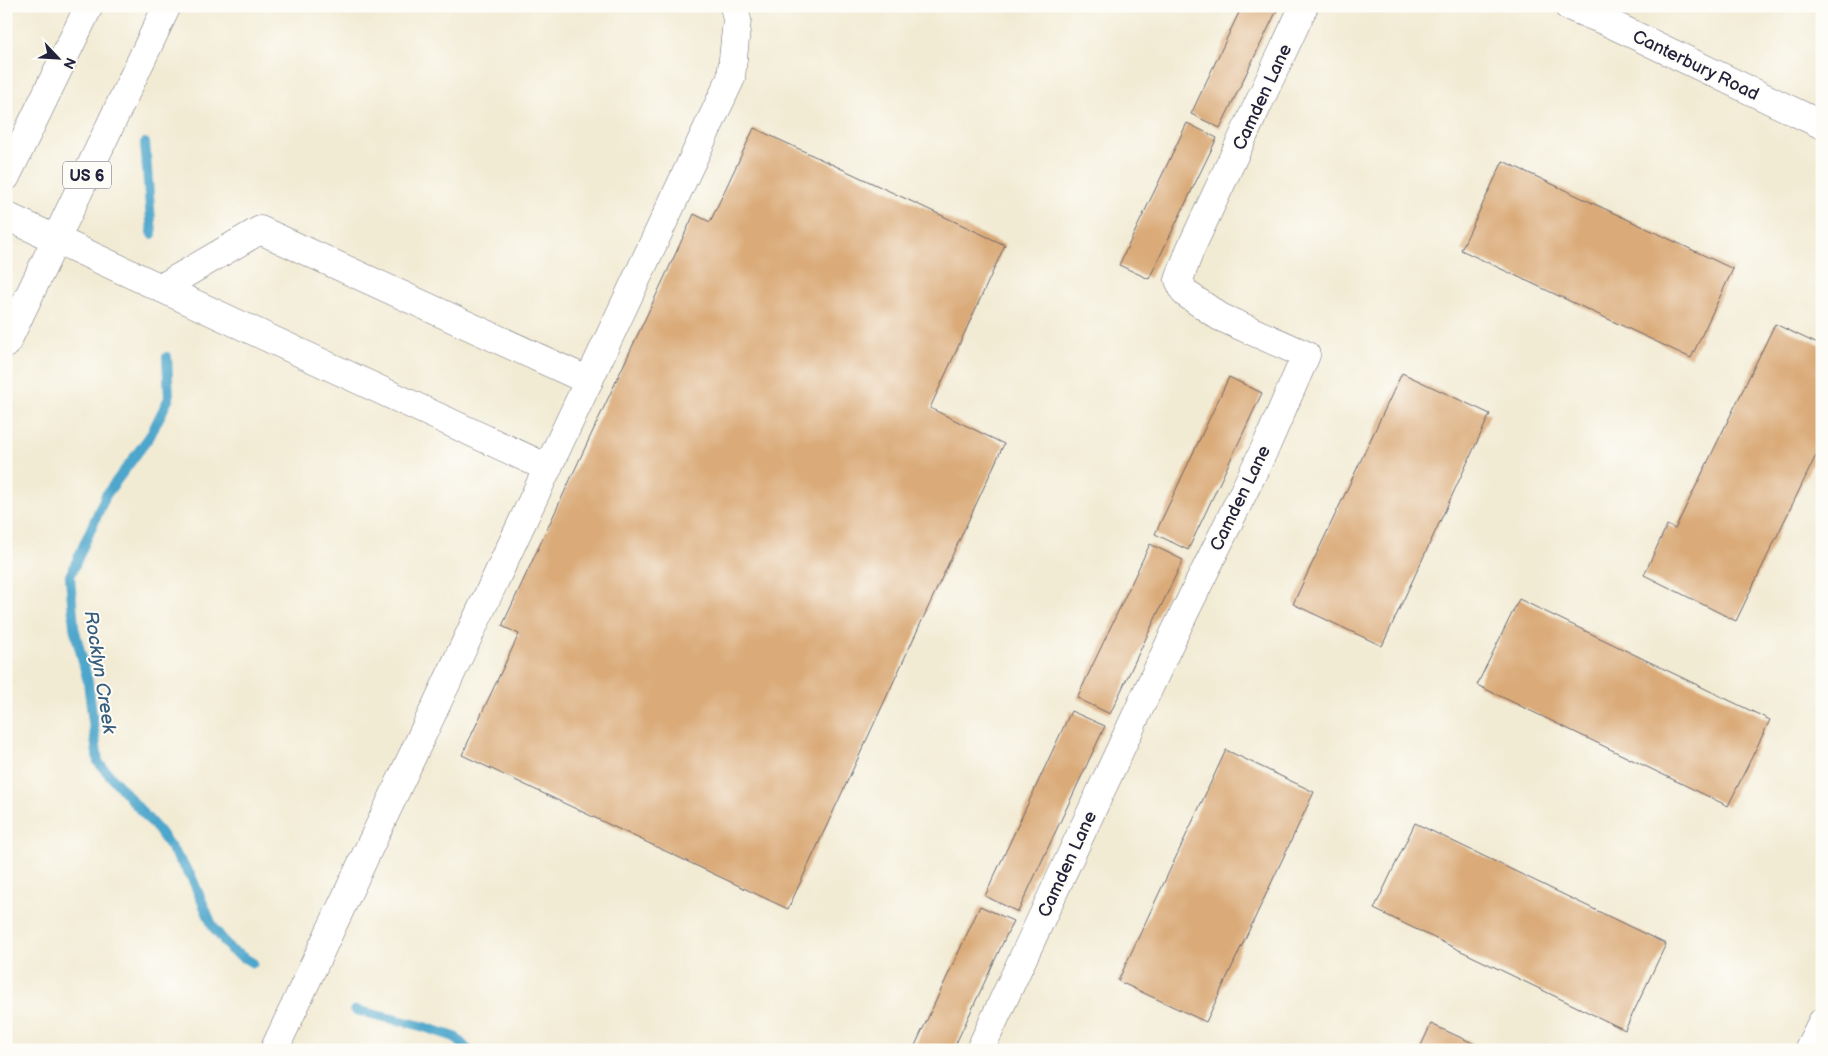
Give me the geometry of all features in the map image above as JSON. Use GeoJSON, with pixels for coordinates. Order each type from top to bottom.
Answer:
{"type":"FeatureCollection","features":[{"type":"Feature","properties":{"kind":"main road"},"geometry":{"type":"LineString","coordinates":[[6,177],[90,6]]}},
{"type":"Feature","properties":{"kind":"main road","name":"US 6"},"geometry":{"type":"LineString","coordinates":[[6,344],[167,6]]}},
{"type":"Feature","properties":{"kind":"main road"},"geometry":{"type":"LineString","coordinates":[[274,1050],[732,78],[737,20],[734,6]]}},
{"type":"Feature","properties":{"kind":"main road","name":"Camden Lane"},"geometry":{"type":"LineString","coordinates":[[980,1050],[1175,632],[1266,444],[1306,354],[1220,317],[1185,293],[1179,280],[1190,250],[1304,6]]}},
{"type":"Feature","properties":{"kind":"main road","name":"Canterbury Road"},"geometry":{"type":"LineString","coordinates":[[1568,6],[1608,14],[1822,125]]}},
{"type":"Feature","properties":{"kind":"main road"},"geometry":{"type":"LineString","coordinates":[[6,216],[548,468]]}},
{"type":"Feature","properties":{"kind":"main road"},"geometry":{"type":"LineString","coordinates":[[161,288],[260,230],[589,381]]}},
{"type":"Feature","properties":{"kind":"main road"},"geometry":{"type":"LineString","coordinates":[[1808,1050],[1822,1022]]}},
{"type":"Feature","properties":{"kind":"building"},"geometry":{"type":"Polygon","coordinates":[[[1242,6],[1279,6],[1220,128],[1191,114],[1242,6]]]}},
{"type":"Feature","properties":{"kind":"building"},"geometry":{"type":"Polygon","coordinates":[[[1187,123],[1217,138],[1149,279],[1119,265],[1187,123]]]}},
{"type":"Feature","properties":{"kind":"building"},"geometry":{"type":"Polygon","coordinates":[[[754,128],[1005,245],[930,408],[1004,444],[788,909],[462,755],[519,634],[502,626],[694,214],[710,222],[754,128]]]}},
{"type":"Feature","properties":{"kind":"building"},"geometry":{"type":"Polygon","coordinates":[[[1503,161],[1733,269],[1691,358],[1461,250],[1503,161]]]}},
{"type":"Feature","properties":{"kind":"building"},"geometry":{"type":"Polygon","coordinates":[[[1775,324],[1822,346],[1822,443],[1736,621],[1644,575],[1667,525],[1675,529],[1775,324]]]}},
{"type":"Feature","properties":{"kind":"building"},"geometry":{"type":"Polygon","coordinates":[[[1402,373],[1490,414],[1382,646],[1293,604],[1402,373]]]}},
{"type":"Feature","properties":{"kind":"building"},"geometry":{"type":"Polygon","coordinates":[[[1229,377],[1262,393],[1188,550],[1155,534],[1229,377]]]}},
{"type":"Feature","properties":{"kind":"building"},"geometry":{"type":"Polygon","coordinates":[[[1150,544],[1183,560],[1110,714],[1077,698],[1150,544]]]}},
{"type":"Feature","properties":{"kind":"building"},"geometry":{"type":"Polygon","coordinates":[[[1519,599],[1770,720],[1728,806],[1477,685],[1519,599]]]}},
{"type":"Feature","properties":{"kind":"building"},"geometry":{"type":"Polygon","coordinates":[[[1071,711],[1105,726],[1018,912],[985,896],[1071,711]]]}},
{"type":"Feature","properties":{"kind":"building"},"geometry":{"type":"Polygon","coordinates":[[[1226,750],[1314,792],[1206,1022],[1118,981],[1226,750]]]}},
{"type":"Feature","properties":{"kind":"building"},"geometry":{"type":"Polygon","coordinates":[[[1415,823],[1666,944],[1625,1030],[1374,909],[1415,823]]]}},
{"type":"Feature","properties":{"kind":"building"},"geometry":{"type":"Polygon","coordinates":[[[980,906],[1013,921],[953,1050],[913,1050],[980,906]]]}},
{"type":"Feature","properties":{"kind":"building"},"geometry":{"type":"Polygon","coordinates":[[[1431,1024],[1488,1050],[1419,1050],[1431,1024]]]}},
{"type":"Feature","properties":{"kind":"waterway","name":"Rocklyn Creek"},"geometry":{"type":"LineString","coordinates":[[145,143],[152,234]]}},
{"type":"Feature","properties":{"kind":"waterway","name":"Rocklyn Creek"},"geometry":{"type":"LineString","coordinates":[[167,357],[169,398],[150,436],[106,495],[70,576],[74,627],[88,682],[98,762],[159,831],[191,876],[213,927],[231,950],[253,963]]}},
{"type":"Feature","properties":{"kind":"waterway","name":"Rocklyn Creek"},"geometry":{"type":"LineString","coordinates":[[355,1010],[418,1025],[455,1037],[468,1050]]}}]}
